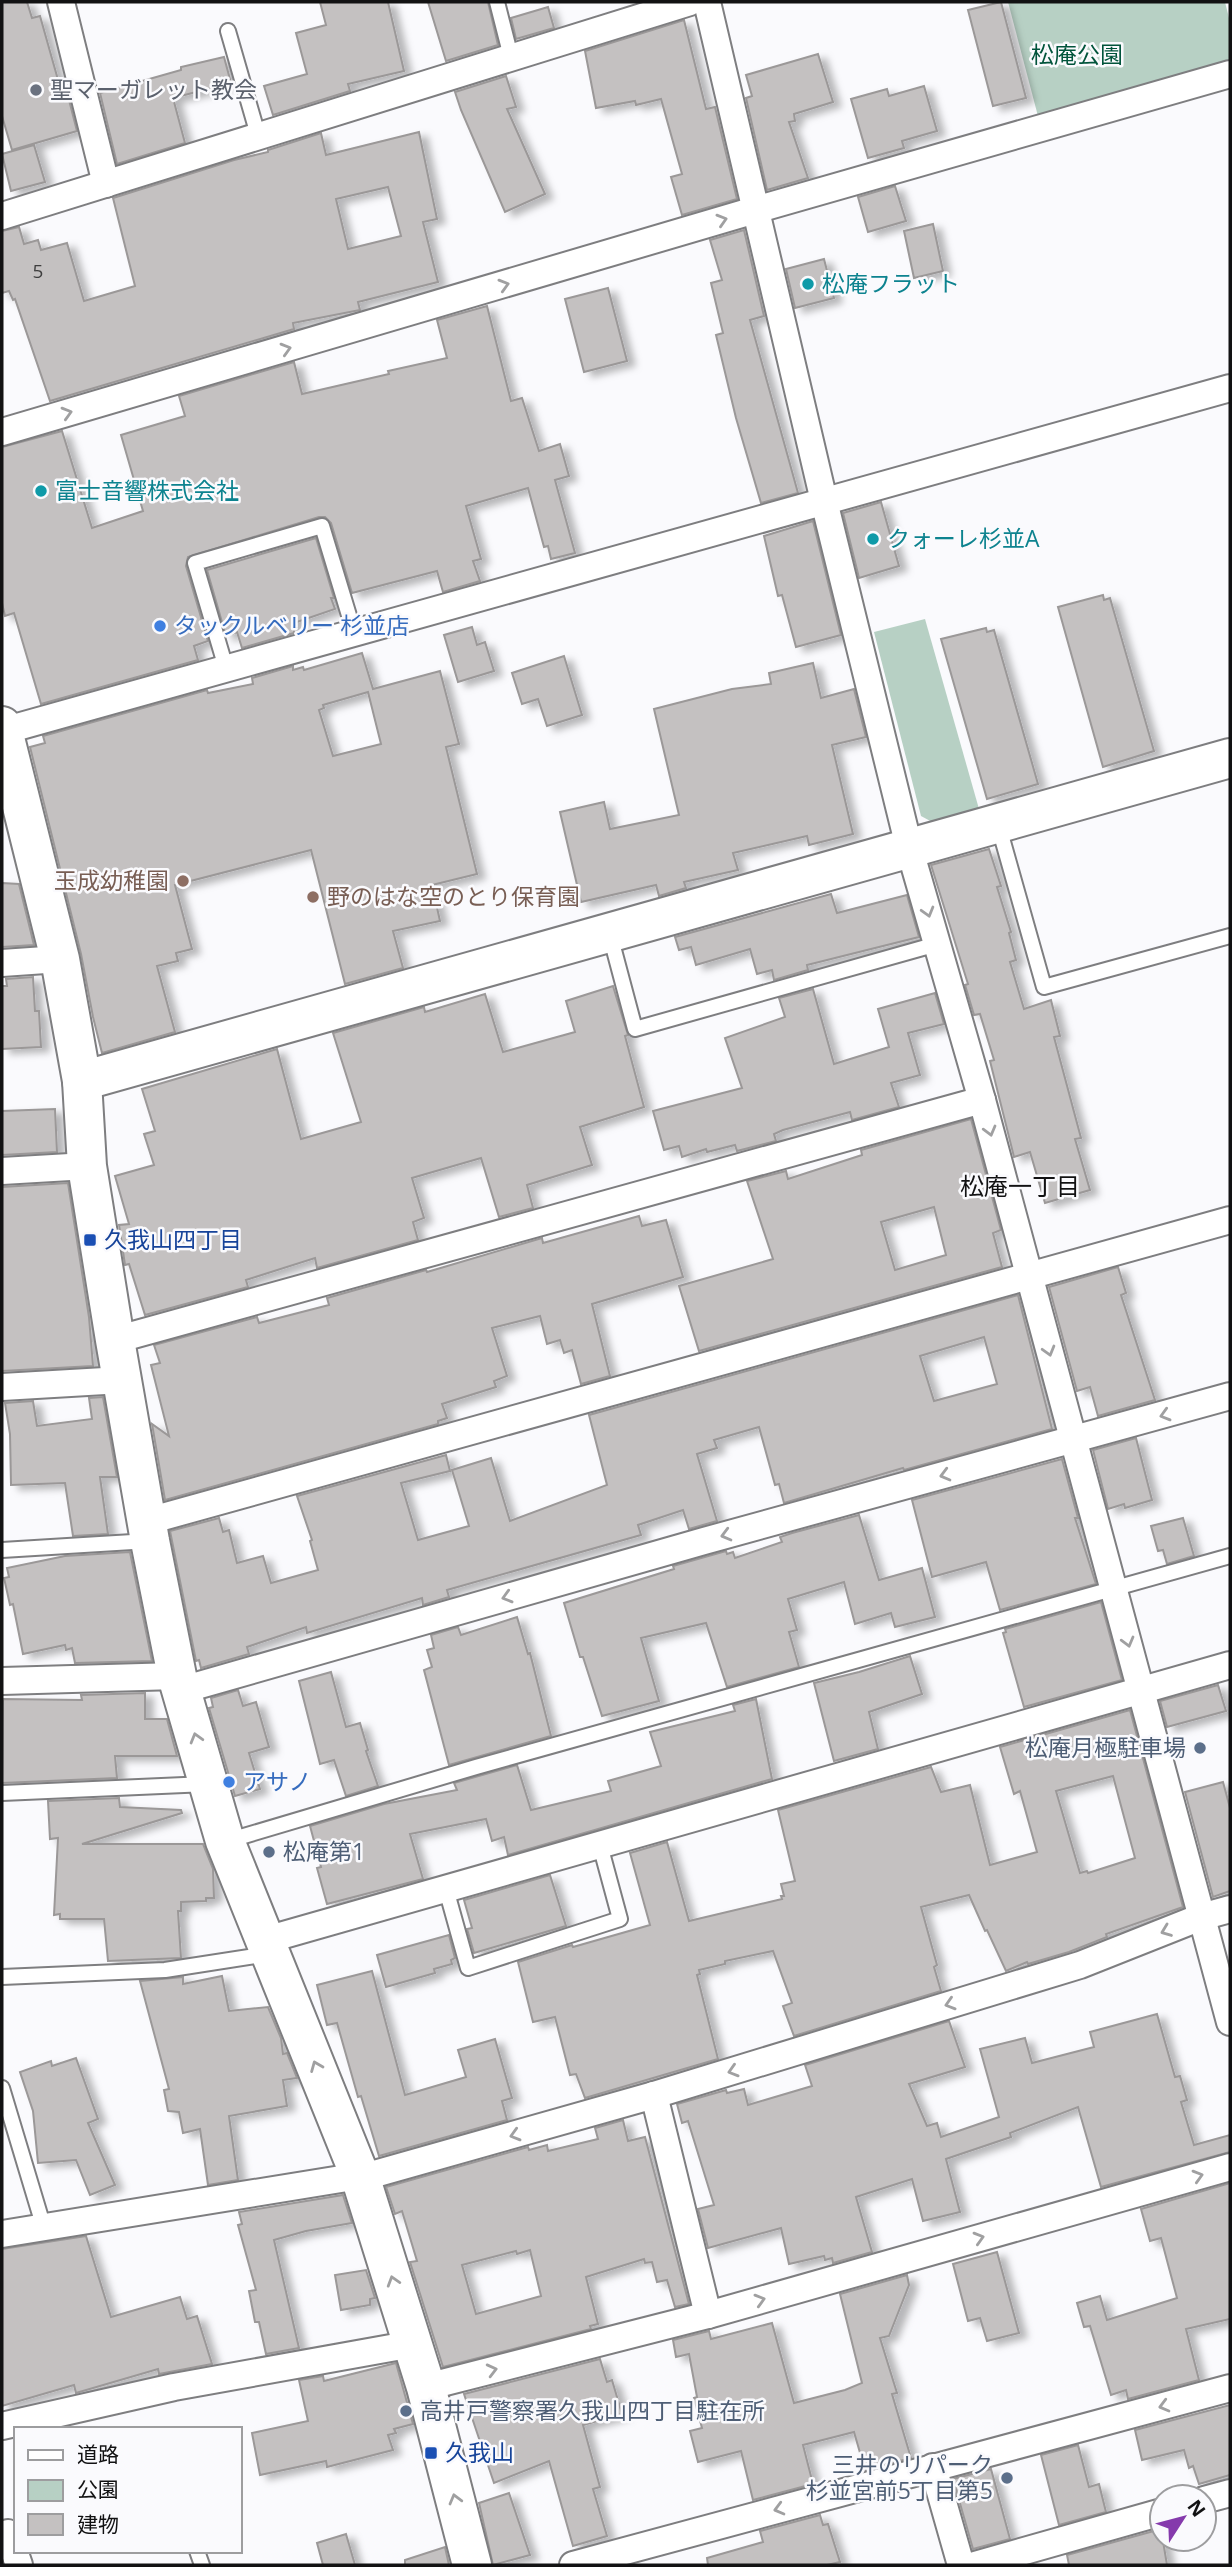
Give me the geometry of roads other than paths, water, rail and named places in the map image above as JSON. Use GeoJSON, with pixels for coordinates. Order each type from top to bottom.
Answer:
{"type":"FeatureCollection","features":[{"type":"Feature","properties":{"kind":"street"},"geometry":{"type":"LineString","coordinates":[[61,2],[106,184]]}},
{"type":"Feature","properties":{"kind":"street"},"geometry":{"type":"LineString","coordinates":[[2,216],[690,2]]}},
{"type":"Feature","properties":{"kind":"street"},"geometry":{"type":"LineString","coordinates":[[707,2],[824,502],[909,847],[982,1100],[1230,2022]]}},
{"type":"Feature","properties":{"kind":"street"},"geometry":{"type":"LineString","coordinates":[[2,432],[755,210],[1230,74]]}},
{"type":"Feature","properties":{"kind":"street"},"geometry":{"type":"LineString","coordinates":[[472,2565],[426,2387],[360,2176],[225,1841],[180,1683],[149,1531],[115,1340],[88,1166],[82,1081],[60,959],[11,803],[2,728],[1230,388]]}},
{"type":"Feature","properties":{"kind":"street"},"geometry":{"type":"LineString","coordinates":[[82,1081],[1230,758]]}},
{"type":"Feature","properties":{"kind":"street"},"geometry":{"type":"LineString","coordinates":[[2,963],[60,959]]}},
{"type":"Feature","properties":{"kind":"street"},"geometry":{"type":"LineString","coordinates":[[115,1340],[982,1100]]}},
{"type":"Feature","properties":{"kind":"street"},"geometry":{"type":"LineString","coordinates":[[2,1171],[88,1166]]}},
{"type":"Feature","properties":{"kind":"street"},"geometry":{"type":"LineString","coordinates":[[149,1531],[1230,1220]]}},
{"type":"Feature","properties":{"kind":"street"},"geometry":{"type":"LineString","coordinates":[[2,1387],[122,1380]]}},
{"type":"Feature","properties":{"kind":"street"},"geometry":{"type":"LineString","coordinates":[[2,1681],[180,1683],[1230,1396]]}},
{"type":"Feature","properties":{"kind":"street"},"geometry":{"type":"LineString","coordinates":[[268,1947],[446,1889],[1230,1665]]}},
{"type":"Feature","properties":{"kind":"street"},"geometry":{"type":"LineString","coordinates":[[2,2234],[378,2174],[654,2095],[1080,1965],[1201,1917],[1230,1909]]}},
{"type":"Feature","properties":{"kind":"street"},"geometry":{"type":"LineString","coordinates":[[654,2095],[708,2315]]}},
{"type":"Feature","properties":{"kind":"street"},"geometry":{"type":"LineString","coordinates":[[426,2387],[708,2315],[1230,2167]]}},
{"type":"Feature","properties":{"kind":"street"},"geometry":{"type":"LineString","coordinates":[[2,2426],[174,2388],[413,2344]]}},
{"type":"Feature","properties":{"kind":"street"},"geometry":{"type":"LineString","coordinates":[[573,2565],[1230,2388]]}},
{"type":"Feature","properties":{"kind":"street"},"geometry":{"type":"LineString","coordinates":[[933,2467],[961,2565]]}},
{"type":"Feature","properties":{"kind":"street"},"geometry":{"type":"LineString","coordinates":[[975,2565],[1148,2516]]}},
{"type":"Feature","properties":{"kind":"street"},"geometry":{"type":"LineString","coordinates":[[8,2533],[14,2550]]}},
{"type":"Feature","properties":{"kind":"lane"},"geometry":{"type":"LineString","coordinates":[[497,2],[511,57]]}},
{"type":"Feature","properties":{"kind":"lane"},"geometry":{"type":"LineString","coordinates":[[228,31],[258,135]]}},
{"type":"Feature","properties":{"kind":"lane"},"geometry":{"type":"LineString","coordinates":[[226,668],[195,563],[322,526],[354,632]]}},
{"type":"Feature","properties":{"kind":"lane"},"geometry":{"type":"LineString","coordinates":[[998,822],[1044,987],[1230,936]]}},
{"type":"Feature","properties":{"kind":"lane"},"geometry":{"type":"LineString","coordinates":[[609,932],[635,1029],[937,944]]}},
{"type":"Feature","properties":{"kind":"lane"},"geometry":{"type":"LineString","coordinates":[[2,1550],[149,1531]]}},
{"type":"Feature","properties":{"kind":"lane"},"geometry":{"type":"LineString","coordinates":[[225,1841],[476,1767],[1230,1556]]}},
{"type":"Feature","properties":{"kind":"lane"},"geometry":{"type":"LineString","coordinates":[[2,1793],[209,1783]]}},
{"type":"Feature","properties":{"kind":"lane"},"geometry":{"type":"LineString","coordinates":[[446,1889],[468,1968],[620,1919],[600,1845]]}},
{"type":"Feature","properties":{"kind":"lane"},"geometry":{"type":"LineString","coordinates":[[2,1977],[165,1970],[268,1947]]}},
{"type":"Feature","properties":{"kind":"lane"},"geometry":{"type":"LineString","coordinates":[[2,2088],[44,2228]]}},
{"type":"Feature","properties":{"kind":"place","name":"聖マーガレット教会"},"geometry":{"type":"Point","coordinates":[36,90]}},
{"type":"Feature","properties":{"kind":"place","name":"松庵フラット"},"geometry":{"type":"Point","coordinates":[808,284]}},
{"type":"Feature","properties":{"kind":"place","name":"富士音響株式会社"},"geometry":{"type":"Point","coordinates":[41,491]}},
{"type":"Feature","properties":{"kind":"place","name":"クォーレ杉並A"},"geometry":{"type":"Point","coordinates":[873,539]}},
{"type":"Feature","properties":{"kind":"place","name":"タックルベリー 杉並店"},"geometry":{"type":"Point","coordinates":[160,626]}},
{"type":"Feature","properties":{"kind":"place","name":"玉成幼稚園"},"geometry":{"type":"Point","coordinates":[183,881]}},
{"type":"Feature","properties":{"kind":"place","name":"野のはな空のとり保育園"},"geometry":{"type":"Point","coordinates":[313,897]}},
{"type":"Feature","properties":{"kind":"place","name":"久我山四丁目"},"geometry":{"type":"Point","coordinates":[90,1240]}},
{"type":"Feature","properties":{"kind":"place","name":"松庵月極駐車場"},"geometry":{"type":"Point","coordinates":[1200,1748]}},
{"type":"Feature","properties":{"kind":"place","name":"アサノ"},"geometry":{"type":"Point","coordinates":[229,1782]}},
{"type":"Feature","properties":{"kind":"place","name":"松庵第1"},"geometry":{"type":"Point","coordinates":[269,1852]}},
{"type":"Feature","properties":{"kind":"place","name":"高井戸警察署久我山四丁目駐在所"},"geometry":{"type":"Point","coordinates":[406,2411]}},
{"type":"Feature","properties":{"kind":"place","name":"久我山"},"geometry":{"type":"Point","coordinates":[431,2453]}},
{"type":"Feature","properties":{"kind":"place","name":"三井のリパーク 杉並宮前5丁目第5"},"geometry":{"type":"Point","coordinates":[1007,2478]}},
{"type":"Feature","properties":{"kind":"district","name":"松庵一丁目"},"geometry":{"type":"Point","coordinates":[1020,1187]}},
{"type":"Feature","properties":{"kind":"park label","name":"松庵公園"},"geometry":{"type":"Point","coordinates":[1077,55]}}]}
